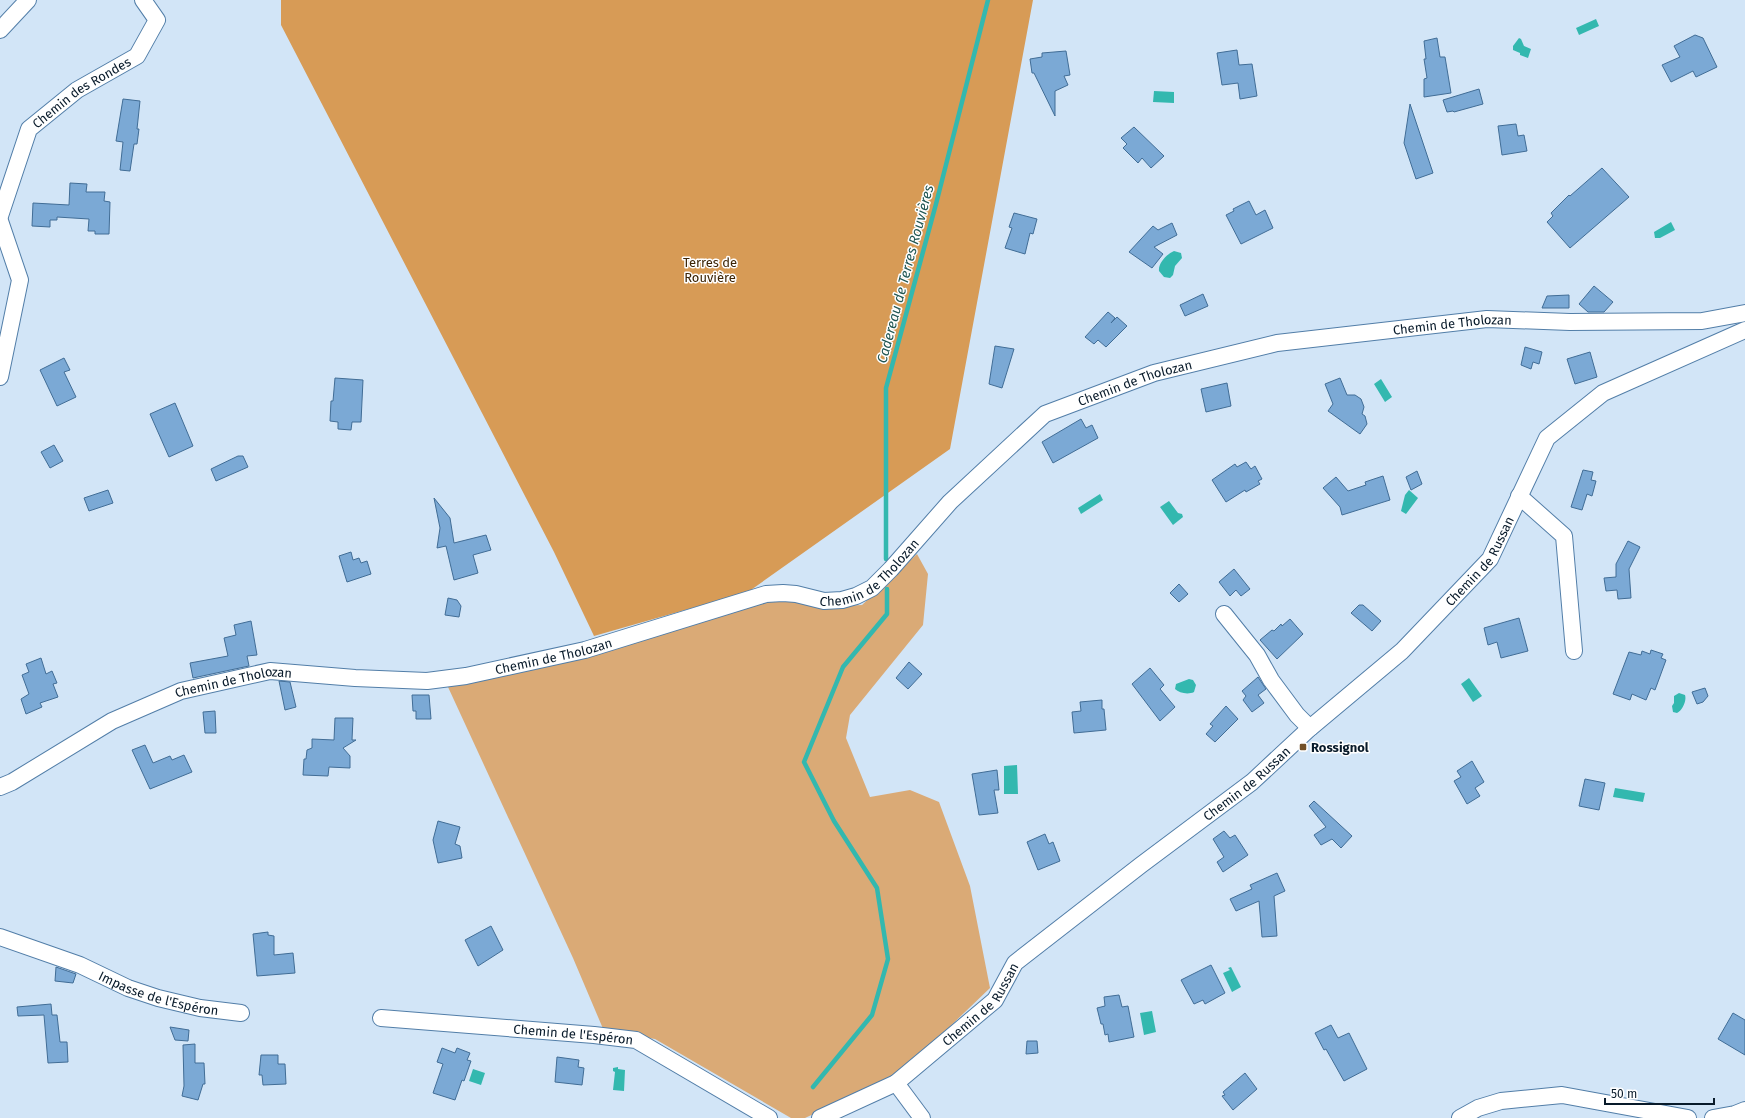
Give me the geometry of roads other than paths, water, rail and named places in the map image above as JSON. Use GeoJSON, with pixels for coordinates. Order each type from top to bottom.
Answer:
{"type":"FeatureCollection","features":[{"type":"Feature","properties":{"kind":"street"},"geometry":{"type":"LineString","coordinates":[[0,30],[28,0]]}},
{"type":"Feature","properties":{"kind":"street","name":"Chemin des Rondes"},"geometry":{"type":"LineString","coordinates":[[0,216],[29,129],[77,90],[137,56],[157,20],[143,0]]}},
{"type":"Feature","properties":{"kind":"street"},"geometry":{"type":"LineString","coordinates":[[0,221],[20,280],[0,376]]}},
{"type":"Feature","properties":{"kind":"street","name":"Chemin de Tholozan"},"geometry":{"type":"LineString","coordinates":[[0,787],[12,782],[112,721],[180,691],[270,672],[427,681],[466,676],[585,650],[766,594],[796,594],[824,601],[842,600],[856,596],[872,588],[891,569],[950,502],[1045,414],[1154,373],[1277,343],[1487,319],[1570,322],[1702,321],[1745,313]]}},
{"type":"Feature","properties":{"kind":"street"},"geometry":{"type":"LineString","coordinates":[[1710,320],[1712,330],[1733,336],[1734,325],[1728,316]]}},
{"type":"Feature","properties":{"kind":"street","name":"Chemin de Russan"},"geometry":{"type":"LineString","coordinates":[[820,1118],[896,1083],[995,1000],[1015,963],[1141,865],[1252,782],[1310,728],[1402,650],[1490,559],[1547,438],[1603,393],[1733,336]]}},
{"type":"Feature","properties":{"kind":"street"},"geometry":{"type":"LineString","coordinates":[[1519,496],[1564,536],[1574,652]]}},
{"type":"Feature","properties":{"kind":"street"},"geometry":{"type":"LineString","coordinates":[[1224,614],[1257,655],[1271,680],[1297,715],[1310,728]]}},
{"type":"Feature","properties":{"kind":"street","name":"Impasse de l'Espéron"},"geometry":{"type":"LineString","coordinates":[[0,937],[80,965],[128,988],[158,998],[200,1008],[241,1013]]}},
{"type":"Feature","properties":{"kind":"street","name":"Chemin de l'Espéron"},"geometry":{"type":"LineString","coordinates":[[381,1018],[594,1035],[636,1040],[769,1118]]}},
{"type":"Feature","properties":{"kind":"street"},"geometry":{"type":"LineString","coordinates":[[896,1083],[922,1118]]}},
{"type":"Feature","properties":{"kind":"street"},"geometry":{"type":"LineString","coordinates":[[1460,1118],[1478,1108],[1501,1101],[1562,1095],[1688,1118]]}},
{"type":"Feature","properties":{"kind":"street"},"geometry":{"type":"LineString","coordinates":[[1713,1118],[1735,1114],[1745,1110]]}},
{"type":"Feature","properties":{"kind":"waterway","name":"Cadereau de Terres Rouvières"},"geometry":{"type":"LineString","coordinates":[[886,559],[886,388],[936,204],[988,0]]}},
{"type":"Feature","properties":{"kind":"waterway","name":"Cadereau de Terres Rouvières"},"geometry":{"type":"LineString","coordinates":[[813,1087],[872,1015],[888,959],[877,888],[834,821],[804,762],[843,667],[887,614],[887,589]]}},
{"type":"Feature","properties":{"kind":"place","name":"Rossignol"},"geometry":{"type":"Point","coordinates":[1303,747]}},
{"type":"Feature","properties":{"kind":"park label","name":"Terres de Rouvière"},"geometry":{"type":"Point","coordinates":[710,270]}}]}
